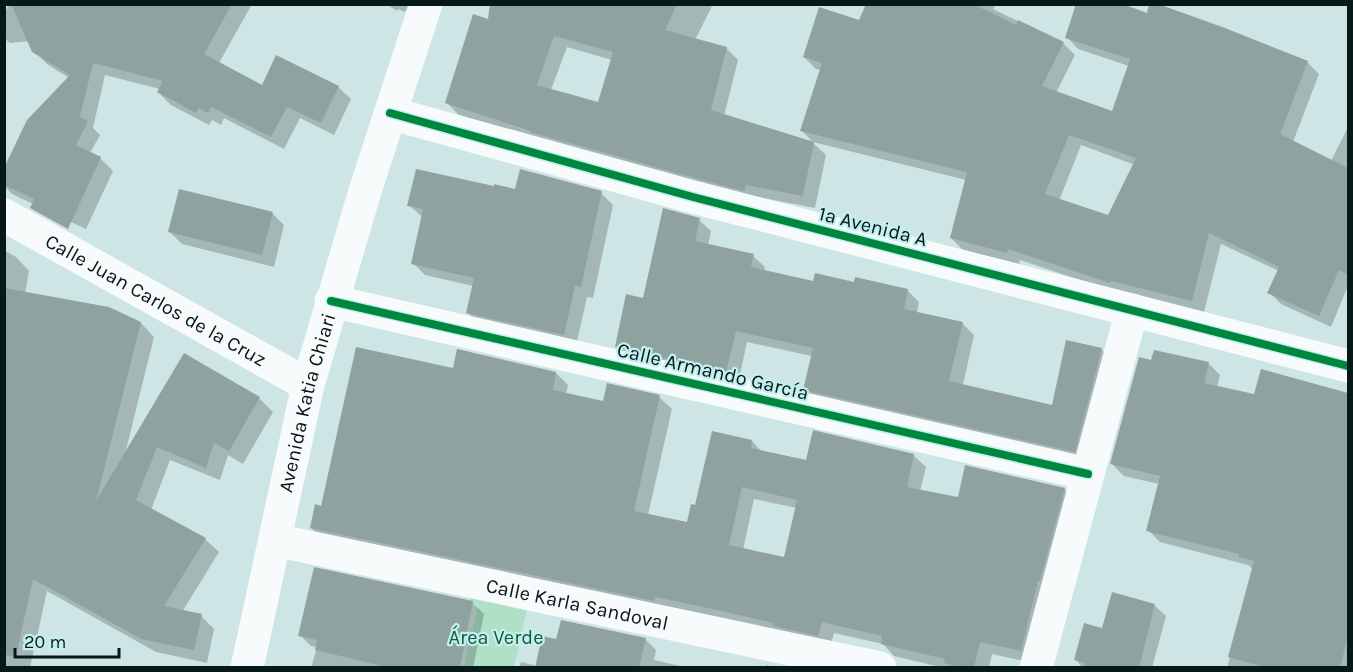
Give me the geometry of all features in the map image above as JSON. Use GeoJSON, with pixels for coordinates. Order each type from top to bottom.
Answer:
{"type":"FeatureCollection","features":[{"type":"Feature","properties":{"kind":"street","name":"Avenida Katia Chiari"},"geometry":{"type":"LineString","coordinates":[[247,668],[308,385],[331,301],[426,4]]}},
{"type":"Feature","properties":{"kind":"street","name":"1a Avenida A"},"geometry":{"type":"LineString","coordinates":[[390,113],[693,196],[1348,366]]}},
{"type":"Feature","properties":{"kind":"street","name":"Calle Juan Carlos de la Cruz"},"geometry":{"type":"LineString","coordinates":[[4,215],[308,385]]}},
{"type":"Feature","properties":{"kind":"street","name":"Calle Armando García"},"geometry":{"type":"LineString","coordinates":[[331,301],[1088,474]]}},
{"type":"Feature","properties":{"kind":"street"},"geometry":{"type":"LineString","coordinates":[[1036,668],[1132,310]]}},
{"type":"Feature","properties":{"kind":"street","name":"Calle Karla Sandoval"},"geometry":{"type":"LineString","coordinates":[[275,540],[880,668]]}},
{"type":"Feature","properties":{"kind":"green space","name":"Área Verde"},"geometry":{"type":"Polygon","coordinates":[[[531,591],[514,667],[464,667],[478,606],[463,595],[531,591]]]}},
{"type":"Feature","properties":{"kind":"building"},"geometry":{"type":"Polygon","coordinates":[[[11,4],[232,4],[204,54],[262,85],[276,55],[339,86],[321,123],[287,107],[271,137],[211,107],[208,113],[199,108],[196,113],[157,92],[163,81],[93,63],[80,117],[88,121],[76,145],[101,157],[68,229],[30,208],[34,199],[4,185],[4,168],[27,120],[70,75],[32,52],[11,4]]]}},
{"type":"Feature","properties":{"kind":"building"},"geometry":{"type":"Polygon","coordinates":[[[490,4],[677,4],[665,30],[727,47],[711,110],[814,142],[803,196],[746,185],[744,191],[530,132],[445,103],[473,14],[488,19],[490,4]],[[554,36],[537,85],[598,102],[613,52],[554,36]]]}},
{"type":"Feature","properties":{"kind":"building"},"geometry":{"type":"Polygon","coordinates":[[[866,4],[973,4],[1016,25],[1018,20],[1064,42],[1042,86],[1112,111],[1130,59],[1065,38],[1076,4],[1123,4],[1147,13],[1149,4],[1158,4],[1308,61],[1280,134],[1348,168],[1348,275],[1339,270],[1319,316],[1267,293],[1279,267],[1209,233],[1192,301],[1111,281],[1110,283],[1008,249],[1007,253],[950,238],[967,172],[800,131],[822,63],[803,57],[819,7],[859,20],[866,4]],[[1069,135],[1045,194],[1108,215],[1136,158],[1069,135]]]}},
{"type":"Feature","properties":{"kind":"building"},"geometry":{"type":"Polygon","coordinates":[[[416,169],[515,189],[520,169],[602,191],[581,287],[575,286],[564,335],[466,313],[474,278],[411,264],[423,209],[407,206],[416,169]]]}},
{"type":"Feature","properties":{"kind":"building"},"geometry":{"type":"Polygon","coordinates":[[[179,189],[273,212],[262,255],[168,232],[179,189]]]}},
{"type":"Feature","properties":{"kind":"building"},"geometry":{"type":"Polygon","coordinates":[[[663,208],[700,218],[695,241],[754,254],[751,267],[813,281],[815,273],[854,282],[855,277],[908,289],[904,309],[963,322],[949,381],[1052,405],[1066,340],[1102,348],[1075,452],[803,390],[813,348],[736,331],[726,372],[615,347],[626,294],[643,298],[663,208]]]}},
{"type":"Feature","properties":{"kind":"building"},"geometry":{"type":"Polygon","coordinates":[[[4,288],[109,307],[141,322],[96,501],[184,353],[260,397],[229,451],[214,443],[206,468],[157,447],[136,500],[206,538],[164,606],[202,614],[194,650],[141,639],[33,579],[16,656],[4,655],[4,288]]]}},
{"type":"Feature","properties":{"kind":"building"},"geometry":{"type":"Polygon","coordinates":[[[356,347],[453,368],[457,349],[556,372],[553,390],[603,401],[607,383],[660,395],[634,511],[687,522],[691,504],[695,505],[712,431],[752,440],[751,448],[806,460],[813,430],[914,454],[907,487],[958,497],[965,465],[1065,488],[1040,581],[1038,581],[1021,651],[980,642],[974,668],[962,668],[944,663],[945,659],[881,644],[882,636],[822,622],[818,636],[708,608],[655,597],[654,601],[310,528],[315,504],[321,506],[356,347]],[[742,487],[729,545],[784,557],[797,500],[742,487]]]}},
{"type":"Feature","properties":{"kind":"building"},"geometry":{"type":"Polygon","coordinates":[[[1154,350],[1209,362],[1204,383],[1254,394],[1261,369],[1348,393],[1348,636],[1340,668],[1268,668],[1228,657],[1254,561],[1239,557],[1239,554],[1146,531],[1160,476],[1110,464],[1139,357],[1151,360],[1154,350]]]}},
{"type":"Feature","properties":{"kind":"building"},"geometry":{"type":"Polygon","coordinates":[[[314,567],[473,601],[460,668],[391,668],[315,650],[317,640],[298,636],[314,567]]]}},
{"type":"Feature","properties":{"kind":"building"},"geometry":{"type":"Polygon","coordinates":[[[1112,592],[1155,604],[1139,668],[1084,668],[1085,663],[1074,660],[1084,623],[1102,628],[1112,592]]]}},
{"type":"Feature","properties":{"kind":"building"},"geometry":{"type":"Polygon","coordinates":[[[561,620],[646,638],[639,668],[535,668],[542,636],[556,639],[561,620]]]}},
{"type":"Feature","properties":{"kind":"cycle path"},"geometry":{"type":"LineString","coordinates":[[390,113],[693,197],[1348,366]]}},
{"type":"Feature","properties":{"kind":"cycle path"},"geometry":{"type":"LineString","coordinates":[[331,301],[1088,474]]}}]}
